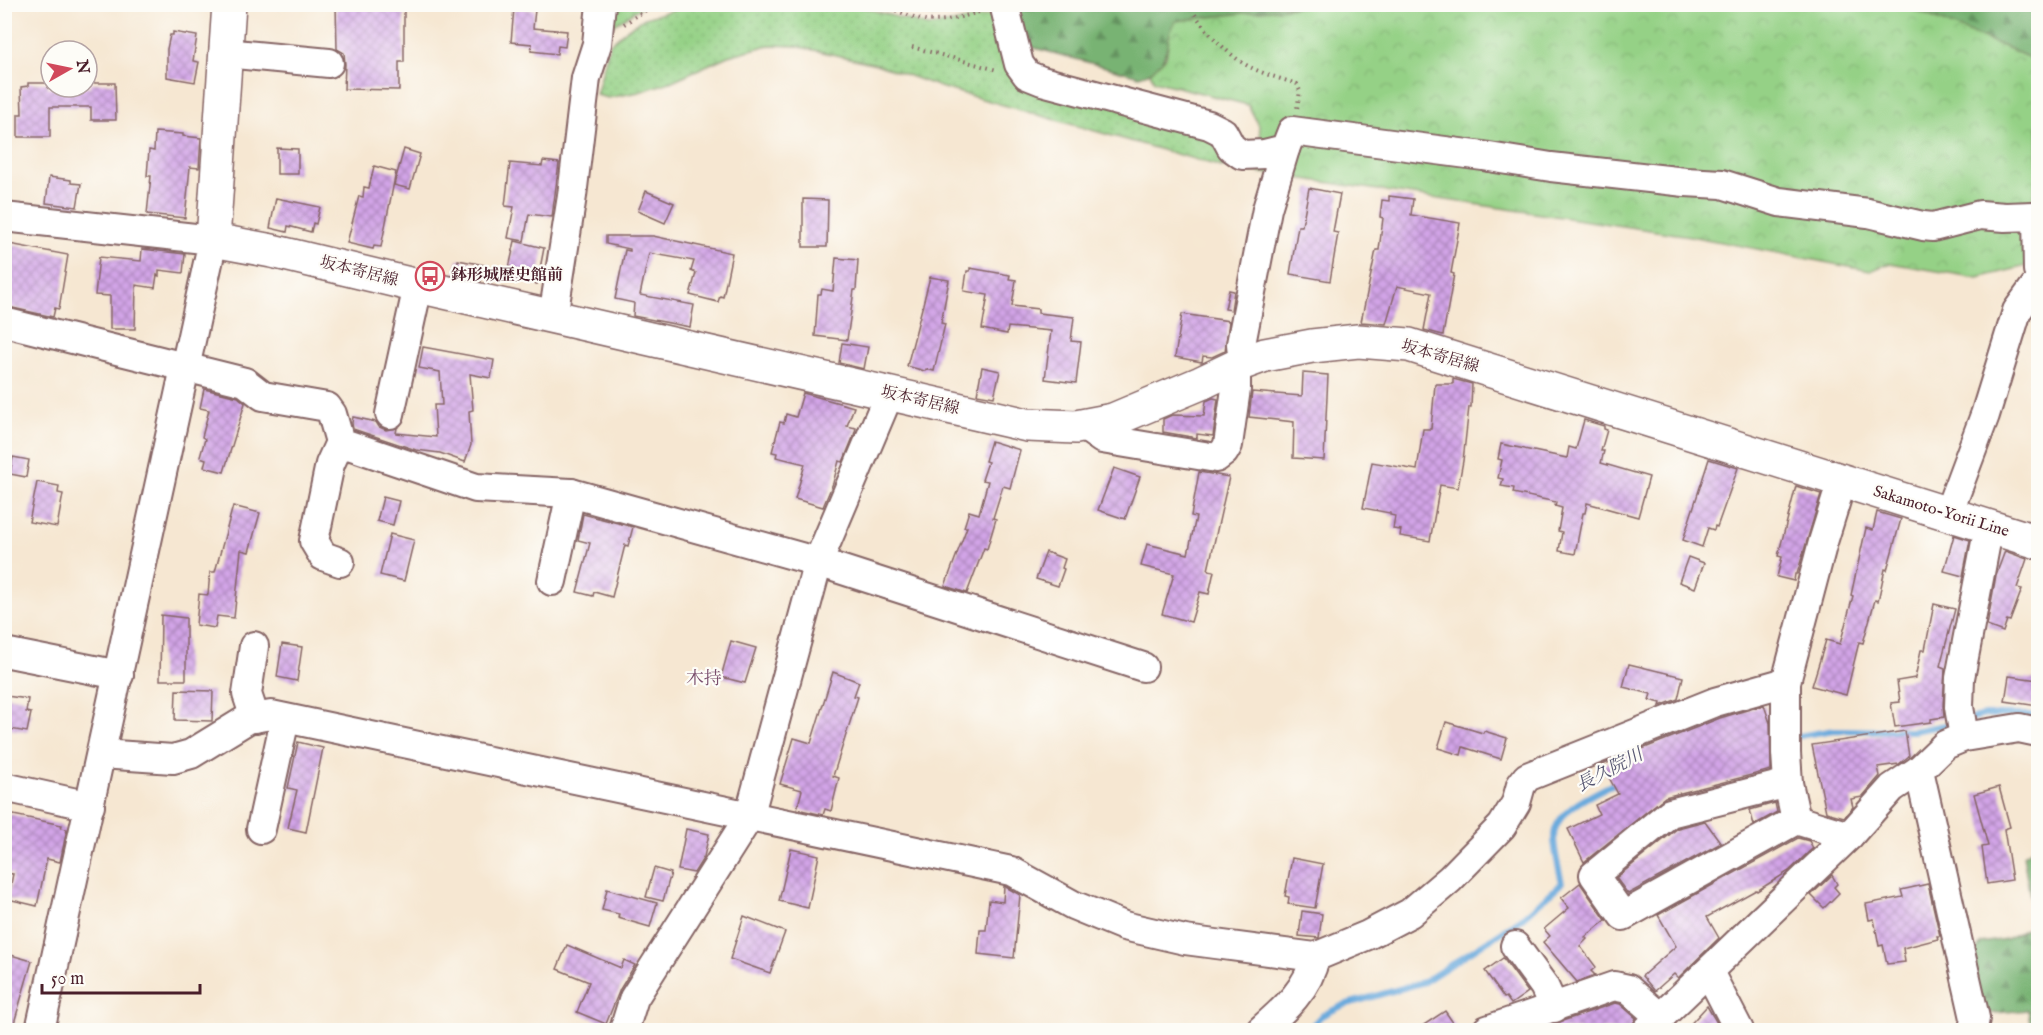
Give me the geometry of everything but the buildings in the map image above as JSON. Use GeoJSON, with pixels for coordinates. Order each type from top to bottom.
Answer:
{"type":"FeatureCollection","features":[{"type":"Feature","properties":{"kind":"main road"},"geometry":{"type":"LineString","coordinates":[[213,240],[229,4]]}},
{"type":"Feature","properties":{"kind":"main road","name":"坂本寄居線"},"geometry":{"type":"LineString","coordinates":[[213,240],[272,251],[1027,425],[1085,427],[1113,420],[1265,355],[1312,346],[1359,341],[1409,345],[1842,482]]}},
{"type":"Feature","properties":{"kind":"main road","name":"Sakamoto-Yorii Line"},"geometry":{"type":"LineString","coordinates":[[1842,482],[2038,542]]}},
{"type":"Feature","properties":{"kind":"street"},"geometry":{"type":"LineString","coordinates":[[553,316],[572,196],[586,78],[597,44],[601,4]]}},
{"type":"Feature","properties":{"kind":"street"},"geometry":{"type":"LineString","coordinates":[[998,6],[1019,64],[1027,75],[1042,81],[1209,124],[1223,132],[1231,147],[1242,155],[1264,154],[1288,140],[1722,184],[1779,202],[1868,213],[1923,226],[1945,224],[1974,215],[2037,216],[2038,270]]}},
{"type":"Feature","properties":{"kind":"street"},"geometry":{"type":"LineString","coordinates":[[225,54],[329,63]]}},
{"type":"Feature","properties":{"kind":"street"},"geometry":{"type":"LineString","coordinates":[[1085,427],[1102,440],[1216,458],[1224,452],[1228,445],[1241,344],[1267,209],[1288,140]]}},
{"type":"Feature","properties":{"kind":"street"},"geometry":{"type":"LineString","coordinates":[[4,217],[213,240],[40,1030]]}},
{"type":"Feature","properties":{"kind":"street"},"geometry":{"type":"LineString","coordinates":[[1948,514],[1985,415],[2017,311],[2038,282]]}},
{"type":"Feature","properties":{"kind":"street"},"geometry":{"type":"LineString","coordinates":[[390,414],[418,286]]}},
{"type":"Feature","properties":{"kind":"street"},"geometry":{"type":"LineString","coordinates":[[4,322],[244,382],[263,396],[327,407],[332,414],[340,442],[330,464],[314,541],[323,556],[340,562]]}},
{"type":"Feature","properties":{"kind":"street"},"geometry":{"type":"LineString","coordinates":[[624,1030],[634,998],[749,817],[818,562],[889,394]]}},
{"type":"Feature","properties":{"kind":"street"},"geometry":{"type":"LineString","coordinates":[[340,442],[476,488],[571,493],[818,562],[1143,667]]}},
{"type":"Feature","properties":{"kind":"street"},"geometry":{"type":"LineString","coordinates":[[1796,820],[1788,783],[1785,682],[1823,542],[1842,482]]}},
{"type":"Feature","properties":{"kind":"street"},"geometry":{"type":"LineString","coordinates":[[552,581],[571,493]]}},
{"type":"Feature","properties":{"kind":"street"},"geometry":{"type":"LineString","coordinates":[[1487,1030],[1614,986],[1628,989],[1654,1024],[1849,836],[1892,788],[1919,770],[1945,745],[1962,725],[1960,678],[1989,526]]}},
{"type":"Feature","properties":{"kind":"street"},"geometry":{"type":"LineString","coordinates":[[254,646],[247,694],[255,718]]}},
{"type":"Feature","properties":{"kind":"street"},"geometry":{"type":"LineString","coordinates":[[4,652],[119,675]]}},
{"type":"Feature","properties":{"kind":"street"},"geometry":{"type":"LineString","coordinates":[[1261,1030],[1303,988],[1314,964],[1410,913],[1450,879],[1502,826],[1516,803],[1521,785],[1527,777],[1715,702],[1785,682]]}},
{"type":"Feature","properties":{"kind":"street"},"geometry":{"type":"LineString","coordinates":[[101,754],[173,759],[191,754],[248,719],[271,715],[1011,871],[1073,905],[1124,926],[1314,964]]}},
{"type":"Feature","properties":{"kind":"street"},"geometry":{"type":"LineString","coordinates":[[261,829],[285,718]]}},
{"type":"Feature","properties":{"kind":"street"},"geometry":{"type":"LineString","coordinates":[[1962,725],[2019,728],[2038,732]]}},
{"type":"Feature","properties":{"kind":"street"},"geometry":{"type":"LineString","coordinates":[[1919,770],[1974,1018],[1973,1030]]}},
{"type":"Feature","properties":{"kind":"street"},"geometry":{"type":"LineString","coordinates":[[1788,783],[1670,813],[1594,875],[1623,915],[1796,820],[1849,836]]}},
{"type":"Feature","properties":{"kind":"street"},"geometry":{"type":"LineString","coordinates":[[4,787],[90,806]]}},
{"type":"Feature","properties":{"kind":"street"},"geometry":{"type":"LineString","coordinates":[[1515,946],[1544,986],[1554,1008]]}},
{"type":"Feature","properties":{"kind":"street"},"geometry":{"type":"LineString","coordinates":[[1288,1030],[1316,999],[1314,964]]}},
{"type":"Feature","properties":{"kind":"street"},"geometry":{"type":"LineString","coordinates":[[1709,972],[1740,1030]]}},
{"type":"Feature","properties":{"kind":"path"},"geometry":{"type":"LineString","coordinates":[[597,44],[630,19],[649,8],[663,4]]}},
{"type":"Feature","properties":{"kind":"path"},"geometry":{"type":"LineString","coordinates":[[879,4],[925,20],[939,21],[998,6]]}},
{"type":"Feature","properties":{"kind":"path"},"geometry":{"type":"LineString","coordinates":[[1189,4],[1199,21],[1240,62],[1297,84],[1300,91],[1288,140]]}},
{"type":"Feature","properties":{"kind":"path"},"geometry":{"type":"LineString","coordinates":[[912,46],[1018,76],[1027,75]]}},
{"type":"Feature","properties":{"kind":"green space"},"geometry":{"type":"Polygon","coordinates":[[[610,5],[644,5],[614,25],[610,5]]]}},
{"type":"Feature","properties":{"kind":"green space"},"geometry":{"type":"Polygon","coordinates":[[[690,5],[855,5],[928,26],[994,14],[1012,60],[1210,130],[1229,151],[1229,164],[1222,167],[943,88],[876,64],[796,46],[769,45],[728,56],[670,82],[639,92],[608,98],[596,95],[610,44],[627,29],[645,18],[690,5]]]}},
{"type":"Feature","properties":{"kind":"green space"},"geometry":{"type":"Polygon","coordinates":[[[895,5],[984,5],[933,16],[895,5]]]}},
{"type":"Feature","properties":{"kind":"green space"},"geometry":{"type":"Polygon","coordinates":[[[1010,5],[1312,5],[1176,21],[1162,61],[1150,72],[1139,76],[1031,47],[1021,35],[1010,5]]]}},
{"type":"Feature","properties":{"kind":"green space"},"geometry":{"type":"Polygon","coordinates":[[[1312,5],[1902,5],[2038,62],[2038,177],[2030,206],[2031,265],[1978,278],[1890,263],[1870,271],[1690,236],[1222,167],[1229,164],[1229,151],[1261,140],[1259,126],[1248,105],[1154,81],[1150,73],[1166,57],[1170,32],[1176,21],[1312,5]]]}},
{"type":"Feature","properties":{"kind":"green space"},"geometry":{"type":"Polygon","coordinates":[[[1902,5],[2038,5],[2038,62],[2012,50],[1902,5]]]}},
{"type":"Feature","properties":{"kind":"green space"},"geometry":{"type":"Polygon","coordinates":[[[2038,846],[2038,1030],[2031,1030],[2028,1010],[1984,1014],[1971,960],[1981,943],[2006,939],[2035,925],[2023,855],[2038,846]]]}},
{"type":"Feature","properties":{"kind":"waterway","name":"長久院川"},"geometry":{"type":"LineString","coordinates":[[1968,719],[1985,715],[2038,715]]}},
{"type":"Feature","properties":{"kind":"waterway","name":"長久院川"},"geometry":{"type":"LineString","coordinates":[[1793,737],[1834,730],[1913,731],[1955,723]]}},
{"type":"Feature","properties":{"kind":"waterway","name":"長久院川"},"geometry":{"type":"LineString","coordinates":[[1308,1030],[1321,1016],[1344,1005],[1424,982],[1521,919],[1562,883],[1554,837],[1561,818],[1589,796],[1619,781]]}},
{"type":"Feature","properties":{"kind":"place","name":"鉢形城歴史館前"},"geometry":{"type":"Point","coordinates":[430,276]}},
{"type":"Feature","properties":{"kind":"district","name":"木持"},"geometry":{"type":"Point","coordinates":[704,679]}}]}
